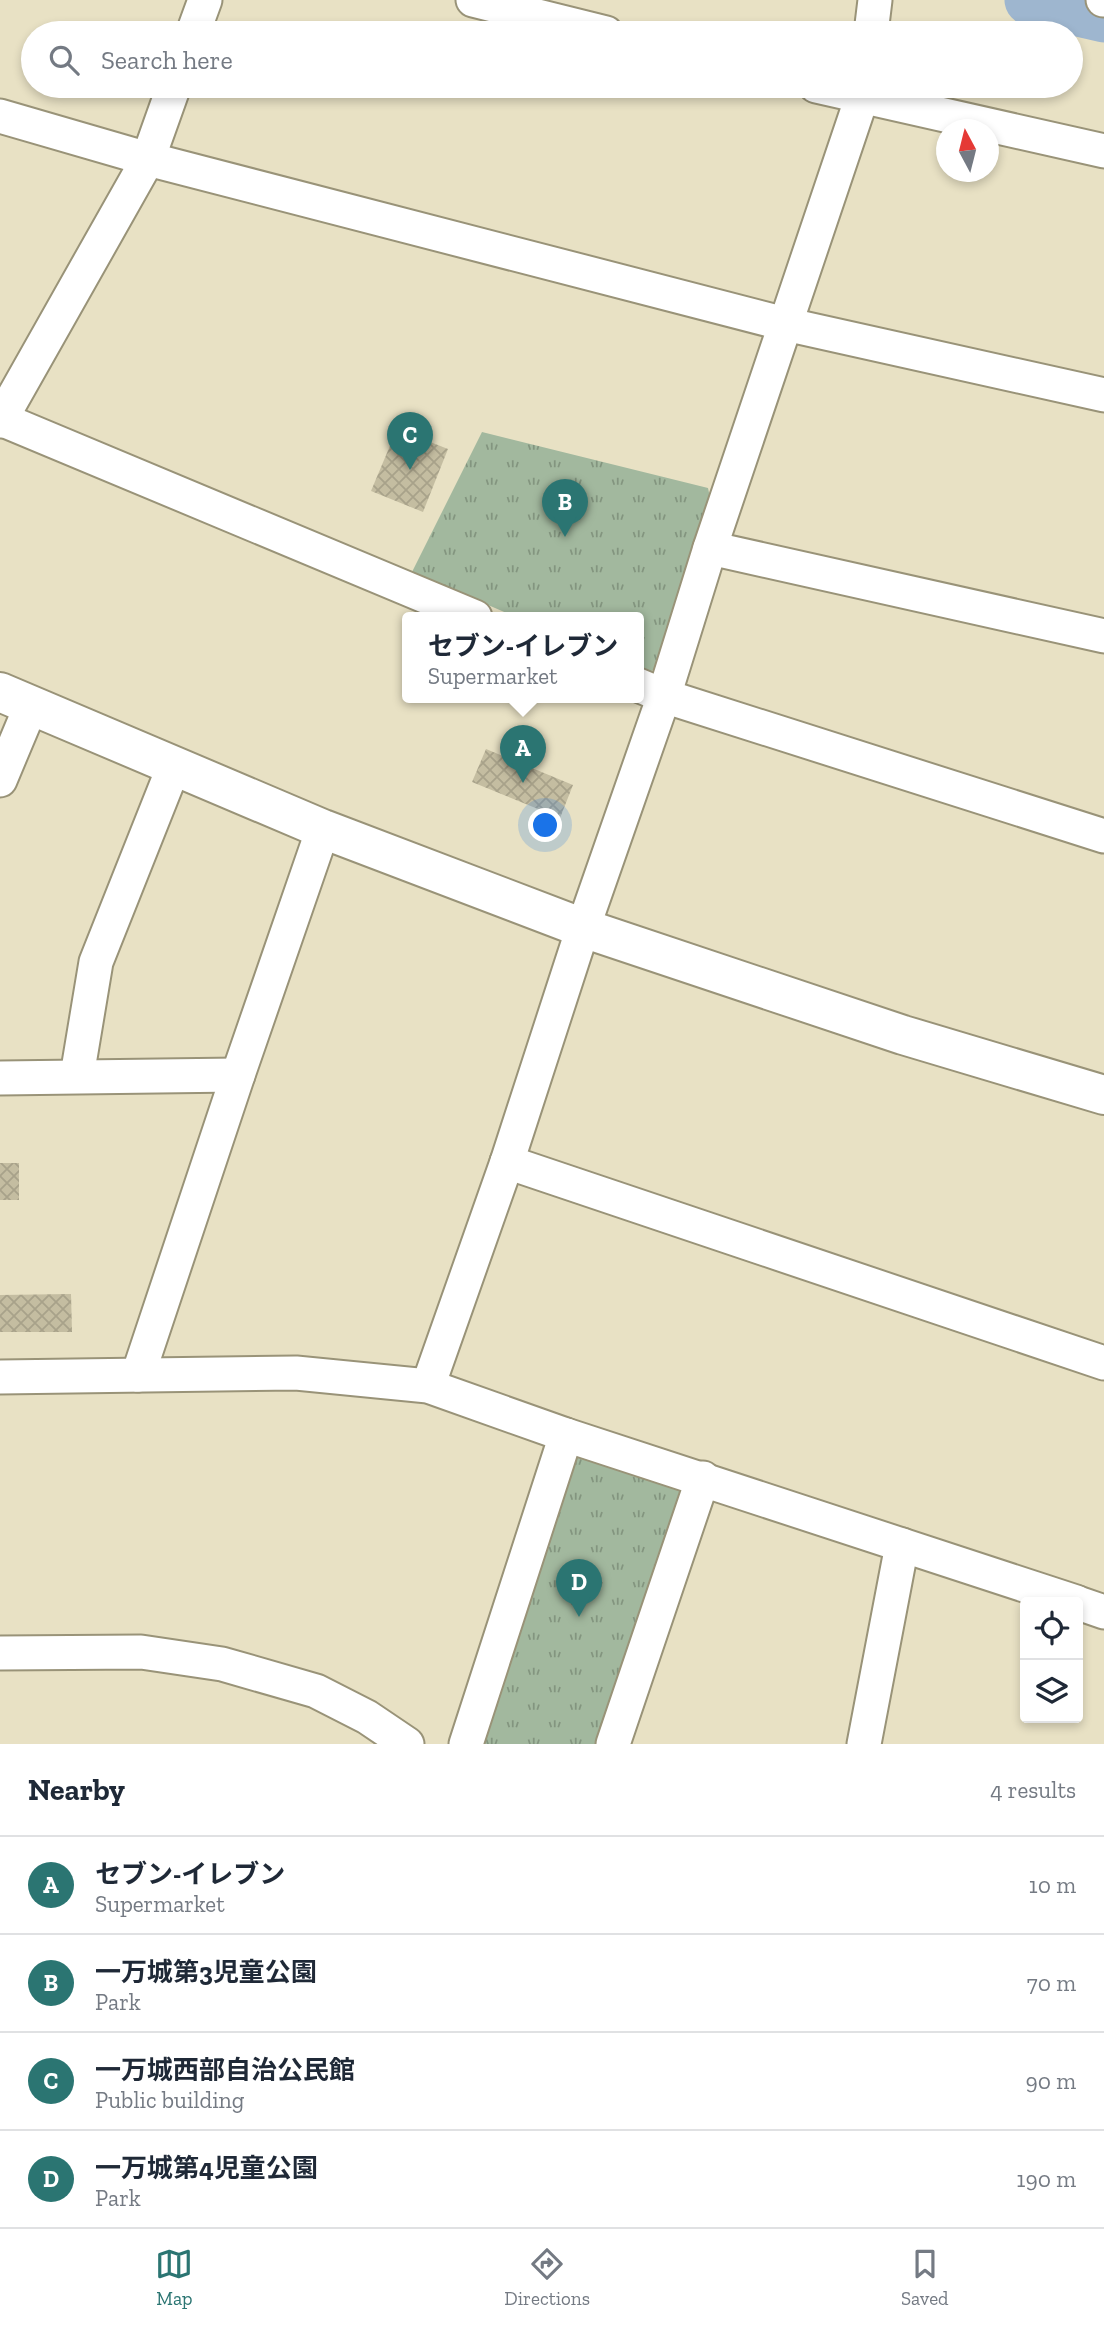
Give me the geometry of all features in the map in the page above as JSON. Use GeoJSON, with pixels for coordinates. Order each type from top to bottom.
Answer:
{"type":"FeatureCollection","features":[{"type":"Feature","properties":{"kind":"street"},"geometry":{"type":"LineString","coordinates":[[197,21],[205,0]]}},
{"type":"Feature","properties":{"kind":"street"},"geometry":{"type":"LineString","coordinates":[[473,0],[558,21]]}},
{"type":"Feature","properties":{"kind":"street"},"geometry":{"type":"LineString","coordinates":[[872,21],[875,0]]}},
{"type":"Feature","properties":{"kind":"street"},"geometry":{"type":"LineString","coordinates":[[170,98],[148,159],[0,420],[463,612]]}},
{"type":"Feature","properties":{"kind":"street"},"geometry":{"type":"LineString","coordinates":[[428,1386],[507,1162],[583,928],[652,690],[710,548],[860,98]]}},
{"type":"Feature","properties":{"kind":"street"},"geometry":{"type":"LineString","coordinates":[[890,98],[1104,151]]}},
{"type":"Feature","properties":{"kind":"street"},"geometry":{"type":"LineString","coordinates":[[0,116],[148,159],[785,324],[1104,396]]}},
{"type":"Feature","properties":{"kind":"street"},"geometry":{"type":"LineString","coordinates":[[710,548],[1104,636]]}},
{"type":"Feature","properties":{"kind":"street"},"geometry":{"type":"LineString","coordinates":[[652,690],[1104,836]]}},
{"type":"Feature","properties":{"kind":"street"},"geometry":{"type":"LineString","coordinates":[[0,780],[15,699],[323,829],[583,928],[903,1035],[1104,1095]]}},
{"type":"Feature","properties":{"kind":"street"},"geometry":{"type":"LineString","coordinates":[[77,1076],[96,962],[174,766]]}},
{"type":"Feature","properties":{"kind":"street"},"geometry":{"type":"LineString","coordinates":[[138,1375],[323,829]]}},
{"type":"Feature","properties":{"kind":"street"},"geometry":{"type":"LineString","coordinates":[[0,1078],[238,1075]]}},
{"type":"Feature","properties":{"kind":"street"},"geometry":{"type":"LineString","coordinates":[[507,1162],[1104,1363]]}},
{"type":"Feature","properties":{"kind":"street"},"geometry":{"type":"LineString","coordinates":[[0,1377],[296,1373],[428,1386],[566,1435],[704,1478],[1059,1597]]}},
{"type":"Feature","properties":{"kind":"street"},"geometry":{"type":"LineString","coordinates":[[466,1744],[566,1435]]}},
{"type":"Feature","properties":{"kind":"street"},"geometry":{"type":"LineString","coordinates":[[613,1744],[704,1478]]}},
{"type":"Feature","properties":{"kind":"street"},"geometry":{"type":"LineString","coordinates":[[864,1744],[902,1545]]}},
{"type":"Feature","properties":{"kind":"street"},"geometry":{"type":"LineString","coordinates":[[1083,1605],[1104,1612]]}},
{"type":"Feature","properties":{"kind":"street"},"geometry":{"type":"LineString","coordinates":[[0,1653],[141,1652],[222,1664],[316,1691],[367,1717],[408,1744]]}},
{"type":"Feature","properties":{"kind":"green space"},"geometry":{"type":"Polygon","coordinates":[[[482,432],[708,488],[711,502],[659,668],[646,673],[644,612],[504,612],[412,572],[482,432]]]}},
{"type":"Feature","properties":{"kind":"green space"},"geometry":{"type":"Polygon","coordinates":[[[573,1455],[680,1490],[597,1744],[478,1744],[573,1455]]]}},
{"type":"Feature","properties":{"kind":"building"},"geometry":{"type":"Polygon","coordinates":[[[397,429],[448,449],[423,512],[371,491],[397,429]]]}},
{"type":"Feature","properties":{"kind":"building"},"geometry":{"type":"Polygon","coordinates":[[[486,749],[573,785],[560,818],[472,782],[486,749]]]}},
{"type":"Feature","properties":{"kind":"building"},"geometry":{"type":"Polygon","coordinates":[[[0,1163],[19,1163],[19,1200],[0,1200],[0,1163]]]}},
{"type":"Feature","properties":{"kind":"building"},"geometry":{"type":"Polygon","coordinates":[[[71,1294],[72,1332],[0,1332],[0,1295],[71,1294]]]}},
{"type":"Feature","properties":{"kind":"waterway"},"geometry":{"type":"LineString","coordinates":[[1030,0],[1104,17]]}},
{"type":"Feature","properties":{"kind":"place","name":"一万城西部自治公民館"},"geometry":{"type":"Point","coordinates":[410,470]}},
{"type":"Feature","properties":{"kind":"place","name":"一万城第3児童公園"},"geometry":{"type":"Point","coordinates":[565,537]}},
{"type":"Feature","properties":{"kind":"place","name":"セブン-イレブン"},"geometry":{"type":"Point","coordinates":[523,783]}},
{"type":"Feature","properties":{"kind":"place","name":"一万城第4児童公園"},"geometry":{"type":"Point","coordinates":[579,1617]}}]}
